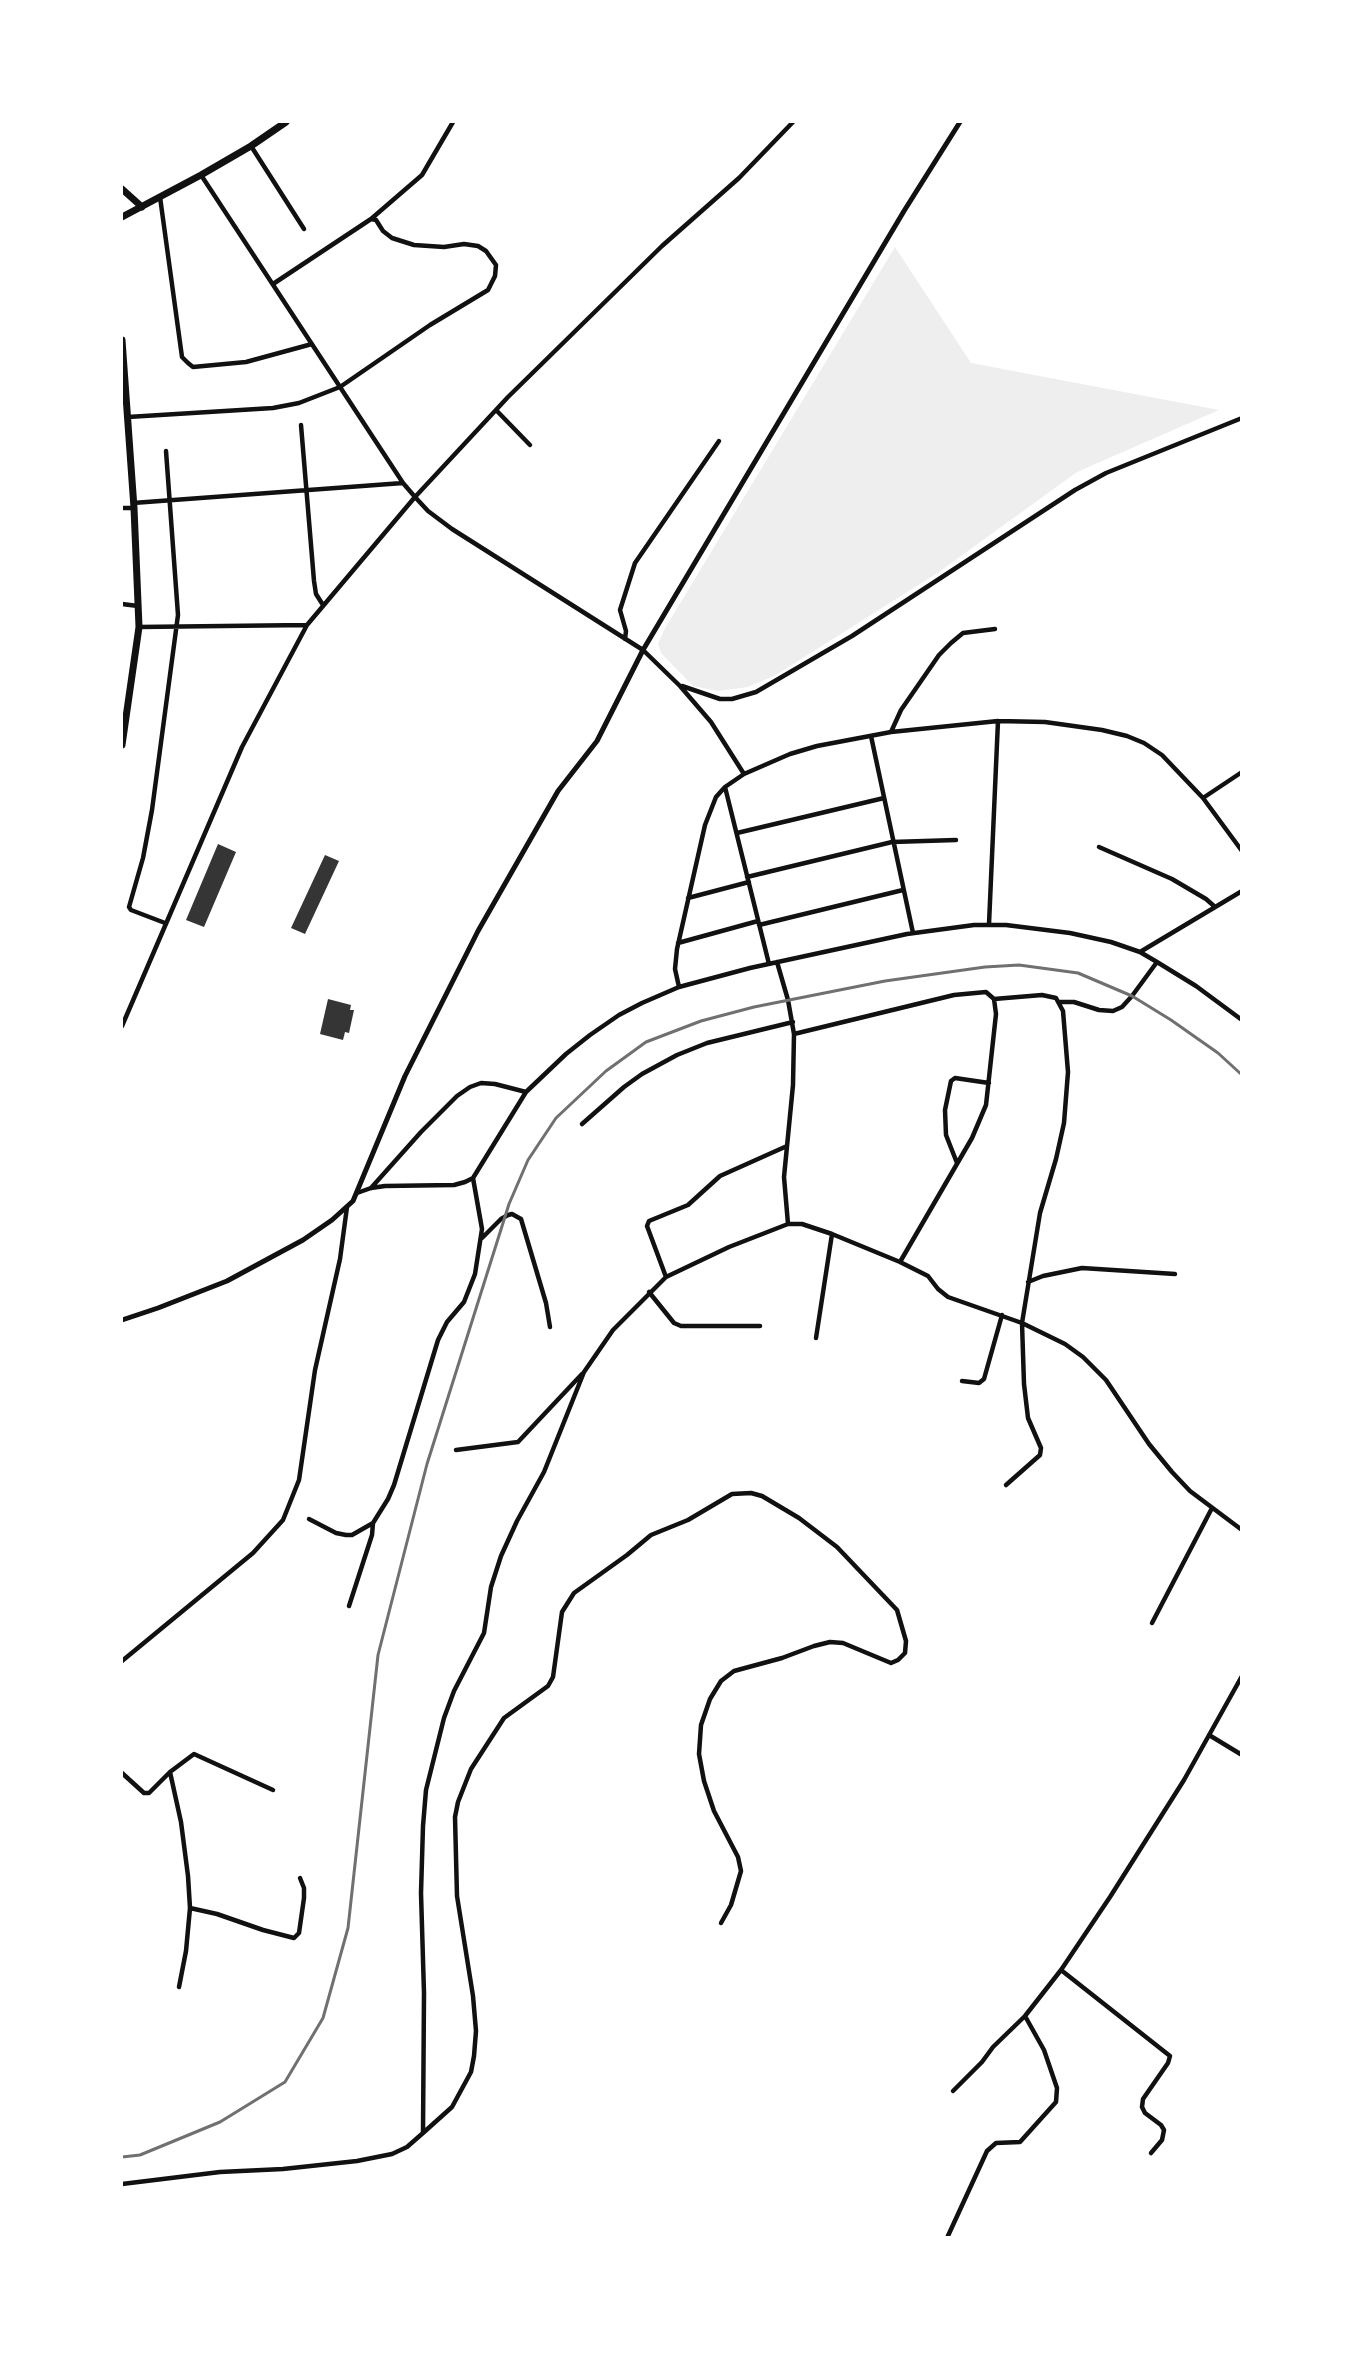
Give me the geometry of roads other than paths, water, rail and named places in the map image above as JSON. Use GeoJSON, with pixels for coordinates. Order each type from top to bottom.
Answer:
{"type":"FeatureCollection","features":[{"type":"Feature","properties":{"kind":"main road"},"geometry":{"type":"LineString","coordinates":[[122,217],[201,175],[251,146],[286,122]]}},
{"type":"Feature","properties":{"kind":"main road"},"geometry":{"type":"LineString","coordinates":[[122,189],[142,207]]}},
{"type":"Feature","properties":{"kind":"main road"},"geometry":{"type":"LineString","coordinates":[[122,340],[134,506],[139,627],[122,746]]}},
{"type":"Feature","properties":{"kind":"street"},"geometry":{"type":"LineString","coordinates":[[273,284],[371,219],[422,175],[453,122]]}},
{"type":"Feature","properties":{"kind":"street"},"geometry":{"type":"LineString","coordinates":[[122,1026],[242,747],[307,625],[415,497],[496,410],[662,246],[717,199],[761,157],[793,122]]}},
{"type":"Feature","properties":{"kind":"street"},"geometry":{"type":"LineString","coordinates":[[122,1320],[227,1281],[303,1240],[347,1208],[357,1193],[405,1076],[463,960],[558,791],[597,741],[643,650],[904,211],[960,122]]}},
{"type":"Feature","properties":{"kind":"street"},"geometry":{"type":"LineString","coordinates":[[251,146],[304,229]]}},
{"type":"Feature","properties":{"kind":"street"},"geometry":{"type":"LineString","coordinates":[[201,175],[415,497],[428,511],[452,529],[643,650],[680,686],[711,722],[744,774]]}},
{"type":"Feature","properties":{"kind":"street"},"geometry":{"type":"LineString","coordinates":[[160,197],[182,357],[188,363],[194,367],[246,362],[312,344]]}},
{"type":"Feature","properties":{"kind":"street"},"geometry":{"type":"LineString","coordinates":[[128,417],[273,408],[299,403],[340,387],[430,325],[488,290],[495,276],[496,265],[486,251],[478,246],[414,245],[392,238],[383,231],[376,220],[371,219]]}},
{"type":"Feature","properties":{"kind":"street"},"geometry":{"type":"LineString","coordinates":[[496,410],[530,445]]}},
{"type":"Feature","properties":{"kind":"street"},"geometry":{"type":"LineString","coordinates":[[680,686],[720,699],[732,699],[756,692],[852,636],[1075,490],[1106,473],[1242,418]]}},
{"type":"Feature","properties":{"kind":"street"},"geometry":{"type":"LineString","coordinates":[[301,425],[314,581],[316,594],[323,605]]}},
{"type":"Feature","properties":{"kind":"street"},"geometry":{"type":"LineString","coordinates":[[625,639],[626,631],[620,610],[635,563],[719,441]]}},
{"type":"Feature","properties":{"kind":"street"},"geometry":{"type":"LineString","coordinates":[[165,923],[134,911],[129,906],[149,828],[177,626],[175,565],[166,451]]}},
{"type":"Feature","properties":{"kind":"street"},"geometry":{"type":"LineString","coordinates":[[122,508],[169,500],[404,483]]}},
{"type":"Feature","properties":{"kind":"street"},"geometry":{"type":"LineString","coordinates":[[122,604],[138,606]]}},
{"type":"Feature","properties":{"kind":"street"},"geometry":{"type":"LineString","coordinates":[[139,627],[307,625]]}},
{"type":"Feature","properties":{"kind":"street"},"geometry":{"type":"LineString","coordinates":[[891,732],[901,710],[939,655],[951,643],[963,633],[995,629]]}},
{"type":"Feature","properties":{"kind":"street"},"geometry":{"type":"LineString","coordinates":[[989,924],[998,721]]}},
{"type":"Feature","properties":{"kind":"street"},"geometry":{"type":"LineString","coordinates":[[679,987],[675,969],[678,943],[709,811],[716,797],[725,787],[744,774],[790,754],[817,746],[891,732],[998,721],[1072,725],[1127,736],[1162,754],[1203,798],[1242,851]]}},
{"type":"Feature","properties":{"kind":"street"},"geometry":{"type":"LineString","coordinates":[[871,736],[913,933]]}},
{"type":"Feature","properties":{"kind":"street"},"geometry":{"type":"LineString","coordinates":[[1203,798],[1242,772]]}},
{"type":"Feature","properties":{"kind":"street"},"geometry":{"type":"LineString","coordinates":[[725,787],[769,964]]}},
{"type":"Feature","properties":{"kind":"street"},"geometry":{"type":"LineString","coordinates":[[737,833],[884,798]]}},
{"type":"Feature","properties":{"kind":"street"},"geometry":{"type":"LineString","coordinates":[[688,898],[892,842],[956,840]]}},
{"type":"Feature","properties":{"kind":"street"},"geometry":{"type":"LineString","coordinates":[[1099,847],[1172,879],[1215,906]]}},
{"type":"Feature","properties":{"kind":"street"},"geometry":{"type":"LineString","coordinates":[[678,943],[903,890]]}},
{"type":"Feature","properties":{"kind":"street"},"geometry":{"type":"LineString","coordinates":[[1140,952],[1242,891]]}},
{"type":"Feature","properties":{"kind":"street"},"geometry":{"type":"LineString","coordinates":[[357,1193],[371,1188],[454,1185],[473,1178],[526,1092],[566,1054],[600,1028],[642,1003],[679,987],[777,962],[913,933],[989,924],[1070,933],[1111,942],[1140,952],[1196,986],[1241,1018]]}},
{"type":"Feature","properties":{"kind":"street"},"geometry":{"type":"LineString","coordinates":[[777,962],[794,1034],[793,1085],[784,1187],[788,1224]]}},
{"type":"Feature","properties":{"kind":"street"},"geometry":{"type":"LineString","coordinates":[[1060,1002],[1074,1002],[1099,1010],[1113,1011],[1122,1007],[1132,996],[1157,962]]}},
{"type":"Feature","properties":{"kind":"street"},"geometry":{"type":"LineString","coordinates":[[794,1034],[954,995],[986,992],[994,999],[996,1014],[988,1099],[981,1118],[957,1163],[900,1262]]}},
{"type":"Feature","properties":{"kind":"street"},"geometry":{"type":"LineString","coordinates":[[994,999],[1042,995],[1056,998],[1063,1011],[1068,1072],[1064,1122],[1040,1213],[1022,1323],[1028,1418],[1041,1448],[1040,1455],[1005,1485]]}},
{"type":"Feature","properties":{"kind":"street"},"geometry":{"type":"LineString","coordinates":[[582,1124],[624,1087],[642,1074],[677,1055],[707,1042],[793,1022]]}},
{"type":"Feature","properties":{"kind":"street"},"geometry":{"type":"LineString","coordinates":[[957,1163],[946,1135],[945,1110],[951,1082],[955,1078],[990,1083]]}},
{"type":"Feature","properties":{"kind":"street"},"geometry":{"type":"LineString","coordinates":[[371,1188],[457,1096],[470,1087],[481,1083],[495,1084],[526,1092]]}},
{"type":"Feature","properties":{"kind":"street"},"geometry":{"type":"LineString","coordinates":[[666,1277],[647,1226],[649,1221],[688,1205],[720,1176],[787,1146]]}},
{"type":"Feature","properties":{"kind":"street"},"geometry":{"type":"LineString","coordinates":[[349,1606],[372,1535],[373,1523],[394,1485],[427,1371],[442,1330],[471,1289],[482,1238],[473,1178]]}},
{"type":"Feature","properties":{"kind":"street"},"geometry":{"type":"LineString","coordinates":[[122,1661],[253,1553],[283,1520],[299,1480],[315,1370],[340,1259],[347,1208]]}},
{"type":"Feature","properties":{"kind":"street"},"geometry":{"type":"LineString","coordinates":[[482,1238],[508,1215],[512,1214],[521,1219],[546,1303],[550,1327]]}},
{"type":"Feature","properties":{"kind":"street"},"geometry":{"type":"LineString","coordinates":[[423,2133],[424,1993],[421,1893],[423,1826],[426,1790],[451,1700],[484,1634],[491,1587],[501,1556],[544,1472],[584,1372],[613,1330],[666,1277],[729,1247],[788,1224],[802,1224],[832,1234],[900,1262],[928,1276],[948,1297],[1022,1323],[1065,1344],[1096,1368],[1172,1472],[1190,1491],[1242,1530]]}},
{"type":"Feature","properties":{"kind":"street"},"geometry":{"type":"LineString","coordinates":[[816,1338],[832,1234]]}},
{"type":"Feature","properties":{"kind":"street"},"geometry":{"type":"LineString","coordinates":[[1028,1282],[1054,1273],[1082,1268],[1174,1274]]}},
{"type":"Feature","properties":{"kind":"street"},"geometry":{"type":"LineString","coordinates":[[650,1292],[674,1323],[681,1326],[760,1326]]}},
{"type":"Feature","properties":{"kind":"street"},"geometry":{"type":"LineString","coordinates":[[962,1381],[979,1383],[984,1379],[1002,1315]]}},
{"type":"Feature","properties":{"kind":"street"},"geometry":{"type":"LineString","coordinates":[[456,1450],[518,1442],[564,1390],[584,1372]]}},
{"type":"Feature","properties":{"kind":"street"},"geometry":{"type":"LineString","coordinates":[[122,2184],[220,2172],[283,2169],[357,2161],[392,2154],[407,2147],[452,2107],[471,2072],[476,2031],[473,1996],[457,1896],[455,1817],[458,1802],[471,1769],[504,1718],[548,1686],[553,1677],[562,1612],[574,1593],[627,1556],[651,1535],[688,1520],[732,1494],[751,1493],[762,1496],[799,1518],[837,1547],[897,1610],[906,1641],[905,1653],[891,1663],[843,1643],[830,1642],[734,1671],[721,1681],[710,1699],[701,1725],[699,1754],[704,1781],[714,1811],[738,1857],[741,1871],[731,1905],[721,1923]]}},
{"type":"Feature","properties":{"kind":"street"},"geometry":{"type":"LineString","coordinates":[[1152,1623],[1212,1508]]}},
{"type":"Feature","properties":{"kind":"street"},"geometry":{"type":"LineString","coordinates":[[309,1519],[346,1535],[359,1532],[373,1523]]}},
{"type":"Feature","properties":{"kind":"street"},"geometry":{"type":"LineString","coordinates":[[953,2091],[1025,2016],[1060,1970],[1158,1821],[1242,1676]]}},
{"type":"Feature","properties":{"kind":"street"},"geometry":{"type":"LineString","coordinates":[[1209,1735],[1242,1755]]}},
{"type":"Feature","properties":{"kind":"street"},"geometry":{"type":"LineString","coordinates":[[122,1773],[147,1794],[170,1772],[194,1754],[273,1790]]}},
{"type":"Feature","properties":{"kind":"street"},"geometry":{"type":"LineString","coordinates":[[170,1772],[181,1822],[190,1908],[186,1951],[179,1987]]}},
{"type":"Feature","properties":{"kind":"street"},"geometry":{"type":"LineString","coordinates":[[190,1908],[294,1938],[299,1933],[304,1898],[304,1888],[300,1878]]}},
{"type":"Feature","properties":{"kind":"street"},"geometry":{"type":"LineString","coordinates":[[1060,1970],[1170,2056],[1168,2063],[1143,2099],[1142,2107],[1145,2113],[1164,2130],[1162,2140],[1151,2153]]}},
{"type":"Feature","properties":{"kind":"street"},"geometry":{"type":"LineString","coordinates":[[947,2238],[987,2151],[996,2143],[1020,2142],[1056,2102],[1057,2088],[1044,2050],[1025,2016]]}},
{"type":"Feature","properties":{"kind":"railway"},"geometry":{"type":"LineString","coordinates":[[122,2157],[140,2155],[220,2122],[285,2082],[323,2018],[348,1928],[378,1655],[427,1464],[509,1204],[528,1160],[556,1118],[606,1071],[646,1042],[701,1021],[754,1007],[885,981],[985,967],[1019,965],[1078,973],[1132,996],[1171,1020],[1218,1053],[1242,1075]]}}]}
